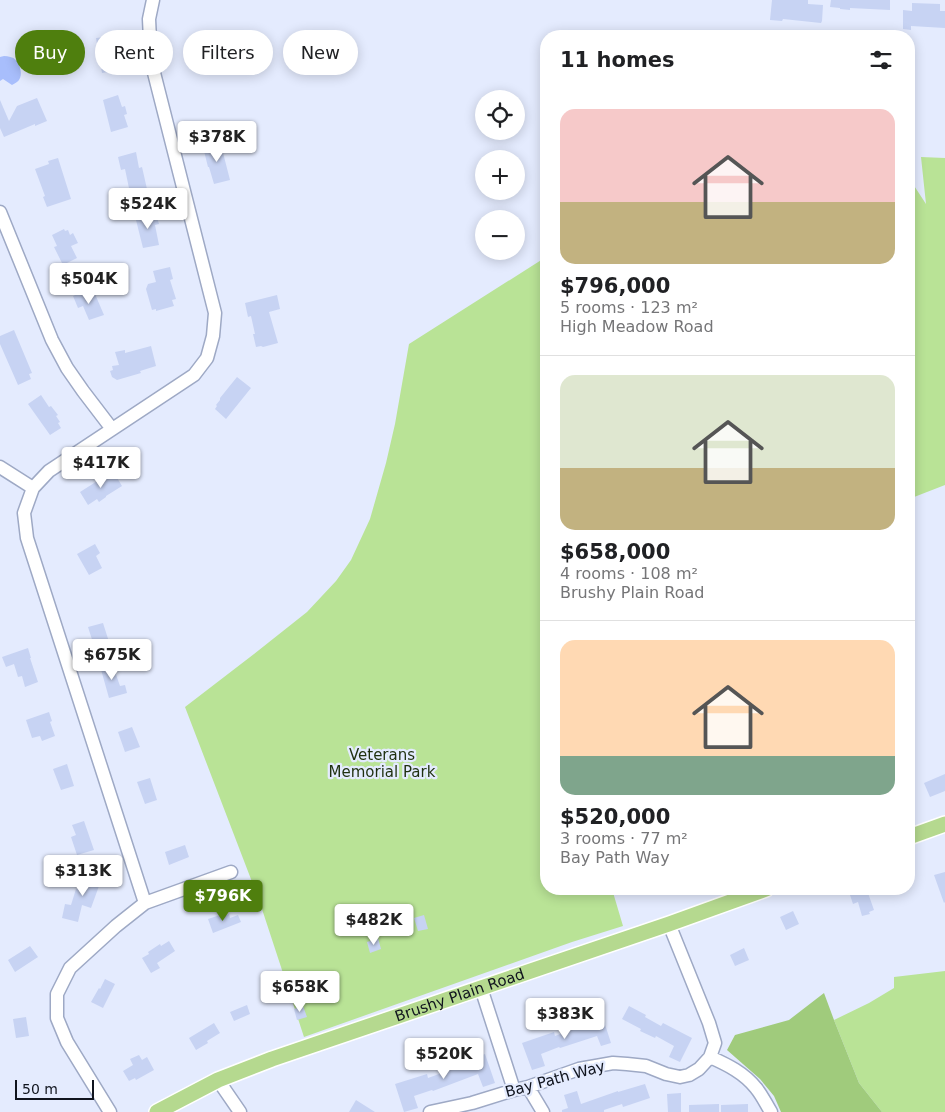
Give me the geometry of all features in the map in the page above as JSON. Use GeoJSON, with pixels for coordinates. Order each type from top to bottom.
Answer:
{"type":"FeatureCollection","features":[{"type":"Feature","properties":{"kind":"main road"},"geometry":{"type":"LineString","coordinates":[[915,834],[945,824]]}},
{"type":"Feature","properties":{"kind":"main road","name":"Brushy Plain Road"},"geometry":{"type":"LineString","coordinates":[[157,1112],[218,1080],[272,1059],[749,895]]}},
{"type":"Feature","properties":{"kind":"street"},"geometry":{"type":"LineString","coordinates":[[145,903],[27,538],[24,513],[33,488],[49,471],[194,375],[207,358],[213,336],[215,313],[151,61],[149,19],[152,0]]}},
{"type":"Feature","properties":{"kind":"street"},"geometry":{"type":"LineString","coordinates":[[0,212],[52,340],[72,376],[112,429]]}},
{"type":"Feature","properties":{"kind":"street"},"geometry":{"type":"LineString","coordinates":[[0,467],[33,488]]}},
{"type":"Feature","properties":{"kind":"street"},"geometry":{"type":"LineString","coordinates":[[110,1112],[67,1042],[57,1018],[57,994],[70,968],[116,926],[145,903],[231,872]]}},
{"type":"Feature","properties":{"kind":"street"},"geometry":{"type":"LineString","coordinates":[[669,924],[709,1023],[715,1043],[710,1057],[727,1064],[744,1075],[757,1089],[771,1112]]}},
{"type":"Feature","properties":{"kind":"street"},"geometry":{"type":"LineString","coordinates":[[481,988],[514,1090]]}},
{"type":"Feature","properties":{"kind":"street","name":"Bay Path Way"},"geometry":{"type":"LineString","coordinates":[[430,1112],[472,1103],[528,1087],[579,1069],[613,1063],[646,1066],[680,1077],[689,1075],[699,1069],[710,1057]]}},
{"type":"Feature","properties":{"kind":"street"},"geometry":{"type":"LineString","coordinates":[[218,1080],[240,1112]]}},
{"type":"Feature","properties":{"kind":"street"},"geometry":{"type":"LineString","coordinates":[[528,1087],[543,1112]]}},
{"type":"Feature","properties":{"kind":"green space"},"geometry":{"type":"Polygon","coordinates":[[[921,157],[945,158],[945,485],[915,497],[915,187],[926,204],[921,157]]]}},
{"type":"Feature","properties":{"kind":"green space","name":"Veterans Memorial Park"},"geometry":{"type":"Polygon","coordinates":[[[540,261],[540,895],[614,895],[623,926],[572,942],[304,1037],[259,900],[185,707],[307,612],[336,581],[351,560],[370,519],[386,463],[409,344],[540,261]]]}},
{"type":"Feature","properties":{"kind":"green space"},"geometry":{"type":"Polygon","coordinates":[[[945,971],[945,1112],[882,1112],[859,1083],[834,1020],[894,988],[894,977],[945,971]]]}},
{"type":"Feature","properties":{"kind":"green space"},"geometry":{"type":"Polygon","coordinates":[[[824,993],[859,1083],[882,1112],[781,1112],[774,1096],[760,1079],[727,1050],[735,1035],[789,1020],[824,993]]]}},
{"type":"Feature","properties":{"kind":"water"},"geometry":{"type":"Polygon","coordinates":[[[4,56],[15,59],[15,75],[21,75],[18,81],[12,85],[3,79],[0,81],[0,57],[4,56]]]}},
{"type":"Feature","properties":{"kind":"building"},"geometry":{"type":"Polygon","coordinates":[[[772,0],[808,0],[808,4],[823,5],[822,21],[821,23],[783,19],[782,21],[770,20],[772,0]]]}},
{"type":"Feature","properties":{"kind":"building"},"geometry":{"type":"Polygon","coordinates":[[[831,0],[890,0],[890,10],[840,9],[830,7],[831,0]]]}},
{"type":"Feature","properties":{"kind":"building"},"geometry":{"type":"Polygon","coordinates":[[[912,3],[940,4],[940,11],[945,11],[945,28],[911,26],[911,30],[903,29],[903,10],[912,11],[912,3]]]}},
{"type":"Feature","properties":{"kind":"building"},"geometry":{"type":"Polygon","coordinates":[[[118,95],[122,107],[125,106],[127,114],[124,115],[128,127],[111,132],[103,100],[118,95]]]}},
{"type":"Feature","properties":{"kind":"building"},"geometry":{"type":"Polygon","coordinates":[[[37,98],[47,121],[4,137],[0,128],[0,100],[9,121],[17,106],[37,98]]]}},
{"type":"Feature","properties":{"kind":"building"},"geometry":{"type":"Polygon","coordinates":[[[220,141],[230,180],[214,184],[204,151],[207,150],[206,144],[220,141]]]}},
{"type":"Feature","properties":{"kind":"building"},"geometry":{"type":"Polygon","coordinates":[[[136,152],[139,168],[142,167],[147,189],[130,193],[125,169],[121,170],[118,157],[136,152]]]}},
{"type":"Feature","properties":{"kind":"building"},"geometry":{"type":"Polygon","coordinates":[[[58,158],[71,199],[47,207],[35,169],[49,164],[48,161],[58,158]]]}},
{"type":"Feature","properties":{"kind":"building"},"geometry":{"type":"Polygon","coordinates":[[[155,211],[159,224],[155,225],[159,245],[143,248],[136,220],[143,218],[142,214],[155,211]]]}},
{"type":"Feature","properties":{"kind":"building"},"geometry":{"type":"Polygon","coordinates":[[[64,229],[65,231],[68,230],[70,235],[73,233],[78,243],[71,246],[77,258],[63,265],[54,247],[57,246],[52,235],[64,229]]]}},
{"type":"Feature","properties":{"kind":"building"},"geometry":{"type":"Polygon","coordinates":[[[170,267],[173,279],[170,280],[176,299],[172,300],[174,306],[156,311],[156,309],[152,310],[146,289],[148,284],[156,282],[153,271],[170,267]]]}},
{"type":"Feature","properties":{"kind":"building"},"geometry":{"type":"Polygon","coordinates":[[[84,291],[87,297],[95,294],[104,315],[89,320],[83,306],[78,308],[73,296],[84,291]]]}},
{"type":"Feature","properties":{"kind":"building"},"geometry":{"type":"Polygon","coordinates":[[[277,295],[280,309],[269,312],[278,343],[256,347],[251,316],[248,317],[245,303],[277,295]]]}},
{"type":"Feature","properties":{"kind":"building"},"geometry":{"type":"Polygon","coordinates":[[[14,330],[32,373],[29,374],[31,379],[18,385],[0,344],[0,336],[14,330]]]}},
{"type":"Feature","properties":{"kind":"building"},"geometry":{"type":"Polygon","coordinates":[[[151,346],[156,366],[140,371],[141,373],[117,380],[112,377],[110,371],[113,370],[112,366],[119,365],[115,352],[125,350],[125,353],[151,346]]]}},
{"type":"Feature","properties":{"kind":"building"},"geometry":{"type":"Polygon","coordinates":[[[237,377],[251,388],[226,419],[215,409],[216,405],[237,377]]]}},
{"type":"Feature","properties":{"kind":"building"},"geometry":{"type":"Polygon","coordinates":[[[41,395],[49,407],[51,406],[58,415],[56,416],[60,422],[58,423],[61,428],[50,435],[28,404],[41,395]]]}},
{"type":"Feature","properties":{"kind":"building"},"geometry":{"type":"Polygon","coordinates":[[[113,471],[122,486],[99,502],[97,499],[88,505],[80,492],[113,471]]]}},
{"type":"Feature","properties":{"kind":"building"},"geometry":{"type":"Polygon","coordinates":[[[95,544],[100,553],[96,556],[102,568],[89,575],[77,554],[95,544]]]}},
{"type":"Feature","properties":{"kind":"building"},"geometry":{"type":"Polygon","coordinates":[[[103,623],[110,645],[95,649],[88,627],[103,623]]]}},
{"type":"Feature","properties":{"kind":"building"},"geometry":{"type":"Polygon","coordinates":[[[28,648],[38,682],[25,687],[22,676],[18,677],[14,664],[6,667],[2,657],[28,648]]]}},
{"type":"Feature","properties":{"kind":"building"},"geometry":{"type":"Polygon","coordinates":[[[112,663],[120,686],[125,685],[127,693],[109,698],[100,666],[112,663]]]}},
{"type":"Feature","properties":{"kind":"building"},"geometry":{"type":"Polygon","coordinates":[[[49,712],[55,736],[42,741],[40,736],[32,738],[26,720],[49,712]]]}},
{"type":"Feature","properties":{"kind":"building"},"geometry":{"type":"Polygon","coordinates":[[[132,727],[140,747],[125,752],[118,732],[132,727]]]}},
{"type":"Feature","properties":{"kind":"building"},"geometry":{"type":"Polygon","coordinates":[[[67,764],[74,786],[61,790],[53,769],[67,764]]]}},
{"type":"Feature","properties":{"kind":"building"},"geometry":{"type":"Polygon","coordinates":[[[945,774],[945,791],[930,797],[924,783],[945,774]]]}},
{"type":"Feature","properties":{"kind":"building"},"geometry":{"type":"Polygon","coordinates":[[[150,778],[157,800],[145,804],[137,782],[150,778]]]}},
{"type":"Feature","properties":{"kind":"building"},"geometry":{"type":"Polygon","coordinates":[[[84,821],[94,850],[77,855],[71,837],[76,835],[72,825],[84,821]]]}},
{"type":"Feature","properties":{"kind":"building"},"geometry":{"type":"Polygon","coordinates":[[[185,845],[189,857],[169,865],[165,852],[185,845]]]}},
{"type":"Feature","properties":{"kind":"building"},"geometry":{"type":"Polygon","coordinates":[[[87,868],[98,868],[99,886],[91,908],[82,905],[78,922],[62,918],[65,904],[71,905],[76,889],[82,890],[87,883],[87,868]]]}},
{"type":"Feature","properties":{"kind":"building"},"geometry":{"type":"Polygon","coordinates":[[[945,872],[945,902],[944,903],[934,875],[945,872]]]}},
{"type":"Feature","properties":{"kind":"building"},"geometry":{"type":"Polygon","coordinates":[[[850,895],[869,895],[874,910],[869,912],[870,914],[862,916],[858,902],[853,904],[850,895]]]}},
{"type":"Feature","properties":{"kind":"building"},"geometry":{"type":"Polygon","coordinates":[[[793,911],[799,924],[786,930],[780,917],[793,911]]]}},
{"type":"Feature","properties":{"kind":"building"},"geometry":{"type":"Polygon","coordinates":[[[229,914],[230,918],[238,915],[241,922],[213,933],[208,919],[229,914]]]}},
{"type":"Feature","properties":{"kind":"building"},"geometry":{"type":"Polygon","coordinates":[[[424,915],[428,929],[418,931],[414,918],[424,915]]]}},
{"type":"Feature","properties":{"kind":"building"},"geometry":{"type":"Polygon","coordinates":[[[378,938],[381,949],[370,953],[367,942],[378,938]]]}},
{"type":"Feature","properties":{"kind":"building"},"geometry":{"type":"Polygon","coordinates":[[[169,941],[175,951],[157,963],[160,968],[151,973],[142,958],[160,944],[161,946],[169,941]]]}},
{"type":"Feature","properties":{"kind":"building"},"geometry":{"type":"Polygon","coordinates":[[[30,946],[38,957],[15,972],[8,960],[30,946]]]}},
{"type":"Feature","properties":{"kind":"building"},"geometry":{"type":"Polygon","coordinates":[[[744,948],[749,960],[735,966],[730,955],[744,948]]]}},
{"type":"Feature","properties":{"kind":"building"},"geometry":{"type":"Polygon","coordinates":[[[105,979],[115,984],[103,1008],[91,1002],[105,979]]]}},
{"type":"Feature","properties":{"kind":"building"},"geometry":{"type":"Polygon","coordinates":[[[247,1005],[250,1014],[234,1021],[230,1012],[247,1005]]]}},
{"type":"Feature","properties":{"kind":"building"},"geometry":{"type":"Polygon","coordinates":[[[303,1006],[307,1017],[297,1020],[294,1009],[303,1006]]]}},
{"type":"Feature","properties":{"kind":"building"},"geometry":{"type":"Polygon","coordinates":[[[629,1006],[661,1026],[663,1023],[692,1038],[680,1062],[669,1057],[674,1046],[656,1036],[655,1038],[640,1031],[641,1029],[622,1019],[629,1006]]]}},
{"type":"Feature","properties":{"kind":"building"},"geometry":{"type":"Polygon","coordinates":[[[602,1015],[611,1043],[601,1046],[597,1036],[559,1047],[541,1054],[545,1066],[532,1070],[522,1043],[554,1032],[555,1036],[573,1029],[572,1026],[602,1015]]]}},
{"type":"Feature","properties":{"kind":"building"},"geometry":{"type":"Polygon","coordinates":[[[26,1017],[29,1036],[16,1038],[13,1019],[26,1017]]]}},
{"type":"Feature","properties":{"kind":"building"},"geometry":{"type":"Polygon","coordinates":[[[214,1023],[220,1033],[196,1050],[189,1038],[214,1023]]]}},
{"type":"Feature","properties":{"kind":"building"},"geometry":{"type":"Polygon","coordinates":[[[485,1054],[495,1083],[483,1087],[478,1074],[414,1096],[418,1108],[404,1112],[395,1084],[427,1074],[428,1078],[447,1071],[446,1067],[485,1054]]]}},
{"type":"Feature","properties":{"kind":"building"},"geometry":{"type":"Polygon","coordinates":[[[139,1055],[142,1060],[147,1057],[154,1070],[136,1080],[135,1078],[129,1081],[123,1071],[133,1065],[130,1059],[139,1055]]]}},
{"type":"Feature","properties":{"kind":"building"},"geometry":{"type":"Polygon","coordinates":[[[645,1084],[650,1098],[623,1107],[622,1104],[604,1110],[604,1112],[562,1112],[562,1110],[568,1108],[564,1095],[577,1091],[581,1104],[645,1084]]]}},
{"type":"Feature","properties":{"kind":"building"},"geometry":{"type":"Polygon","coordinates":[[[681,1093],[681,1112],[668,1112],[667,1094],[681,1093]]]}},
{"type":"Feature","properties":{"kind":"building"},"geometry":{"type":"Polygon","coordinates":[[[356,1100],[375,1112],[349,1112],[356,1100]]]}},
{"type":"Feature","properties":{"kind":"building"},"geometry":{"type":"Polygon","coordinates":[[[719,1104],[719,1112],[689,1112],[689,1105],[719,1104]]]}},
{"type":"Feature","properties":{"kind":"building"},"geometry":{"type":"Polygon","coordinates":[[[748,1104],[748,1112],[721,1112],[721,1105],[748,1104]]]}}]}
